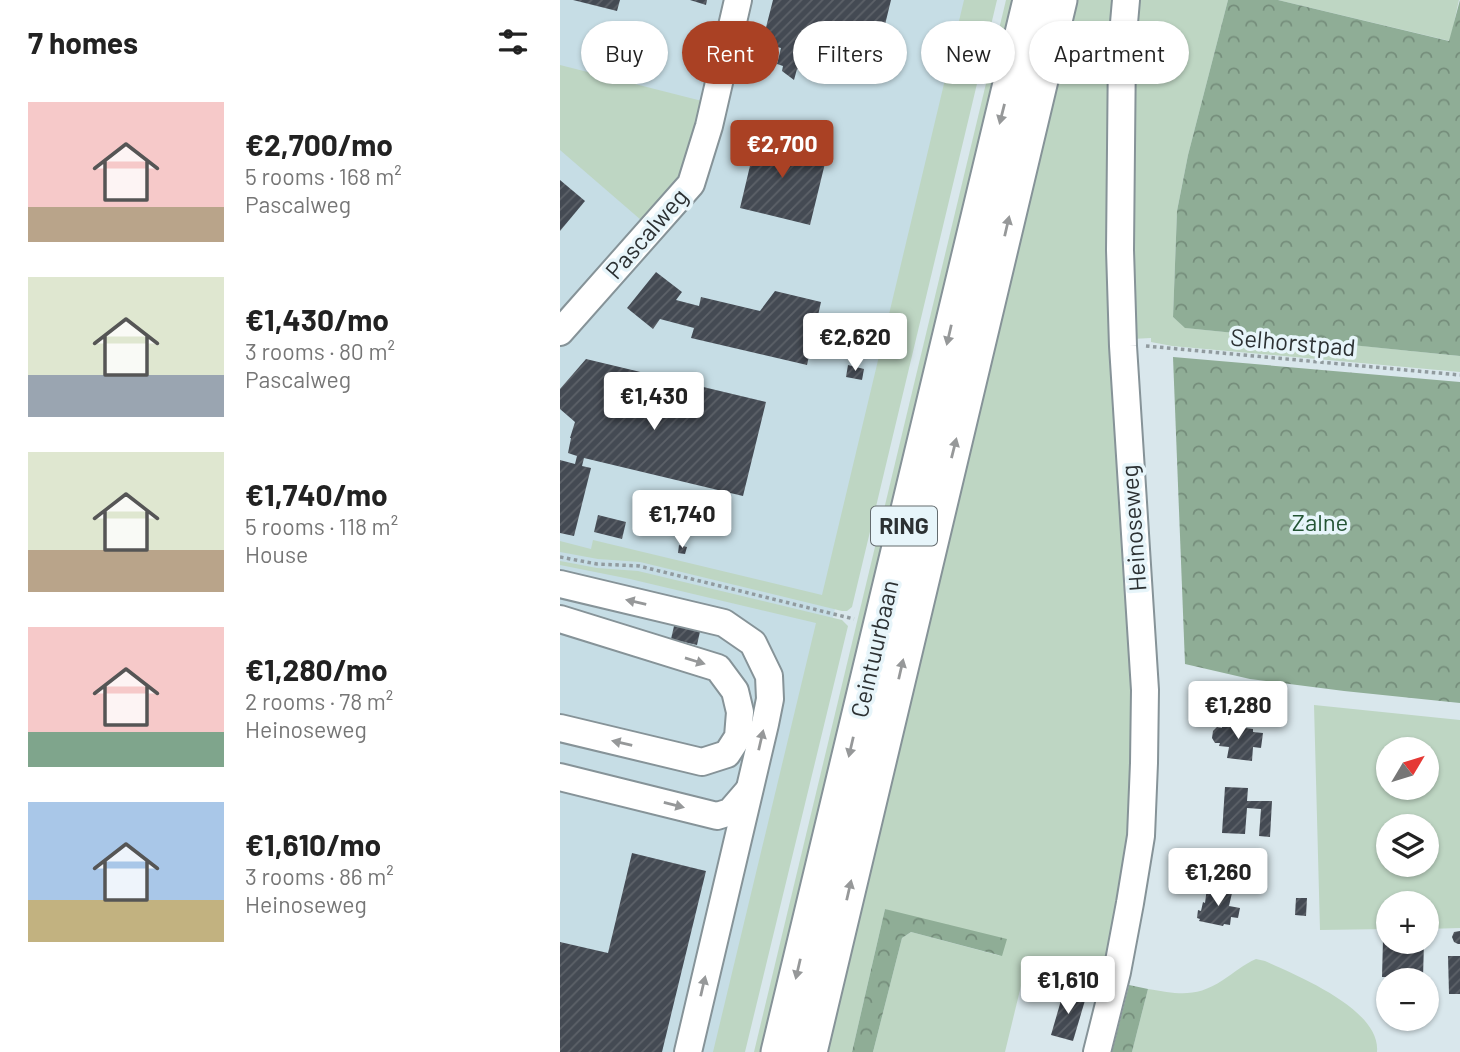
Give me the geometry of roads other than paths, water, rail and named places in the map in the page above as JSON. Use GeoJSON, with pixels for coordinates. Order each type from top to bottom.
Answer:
{"type":"FeatureCollection","features":[{"type":"Feature","properties":{"kind":"main road","name":"Ceintuurbaan"},"geometry":{"type":"LineString","coordinates":[[779,1052],[1030,0]]}},
{"type":"Feature","properties":{"kind":"main road","name":"Ceintuurbaan"},"geometry":{"type":"LineString","coordinates":[[810,1052],[1060,0]]}},
{"type":"Feature","properties":{"kind":"street","name":"Pascalweg"},"geometry":{"type":"LineString","coordinates":[[560,332],[691,184],[709,126],[738,0]]}},
{"type":"Feature","properties":{"kind":"street","name":"Heinoseweg"},"geometry":{"type":"LineString","coordinates":[[1097,1052],[1117,972],[1141,836],[1144,763],[1145,690],[1123,346],[1120,250],[1122,46],[1126,0]]}},
{"type":"Feature","properties":{"kind":"street"},"geometry":{"type":"LineString","coordinates":[[560,584],[724,623],[753,643],[769,676],[770,699],[688,1052]]}},
{"type":"Feature","properties":{"kind":"street"},"geometry":{"type":"LineString","coordinates":[[560,619],[718,668],[736,691],[740,712],[738,737],[727,754],[702,762],[560,728]]}},
{"type":"Feature","properties":{"kind":"street"},"geometry":{"type":"LineString","coordinates":[[560,777],[717,816],[730,812],[749,789]]}},
{"type":"Feature","properties":{"kind":"park label","name":"Zalne"},"geometry":{"type":"Point","coordinates":[1320,523]}}]}
